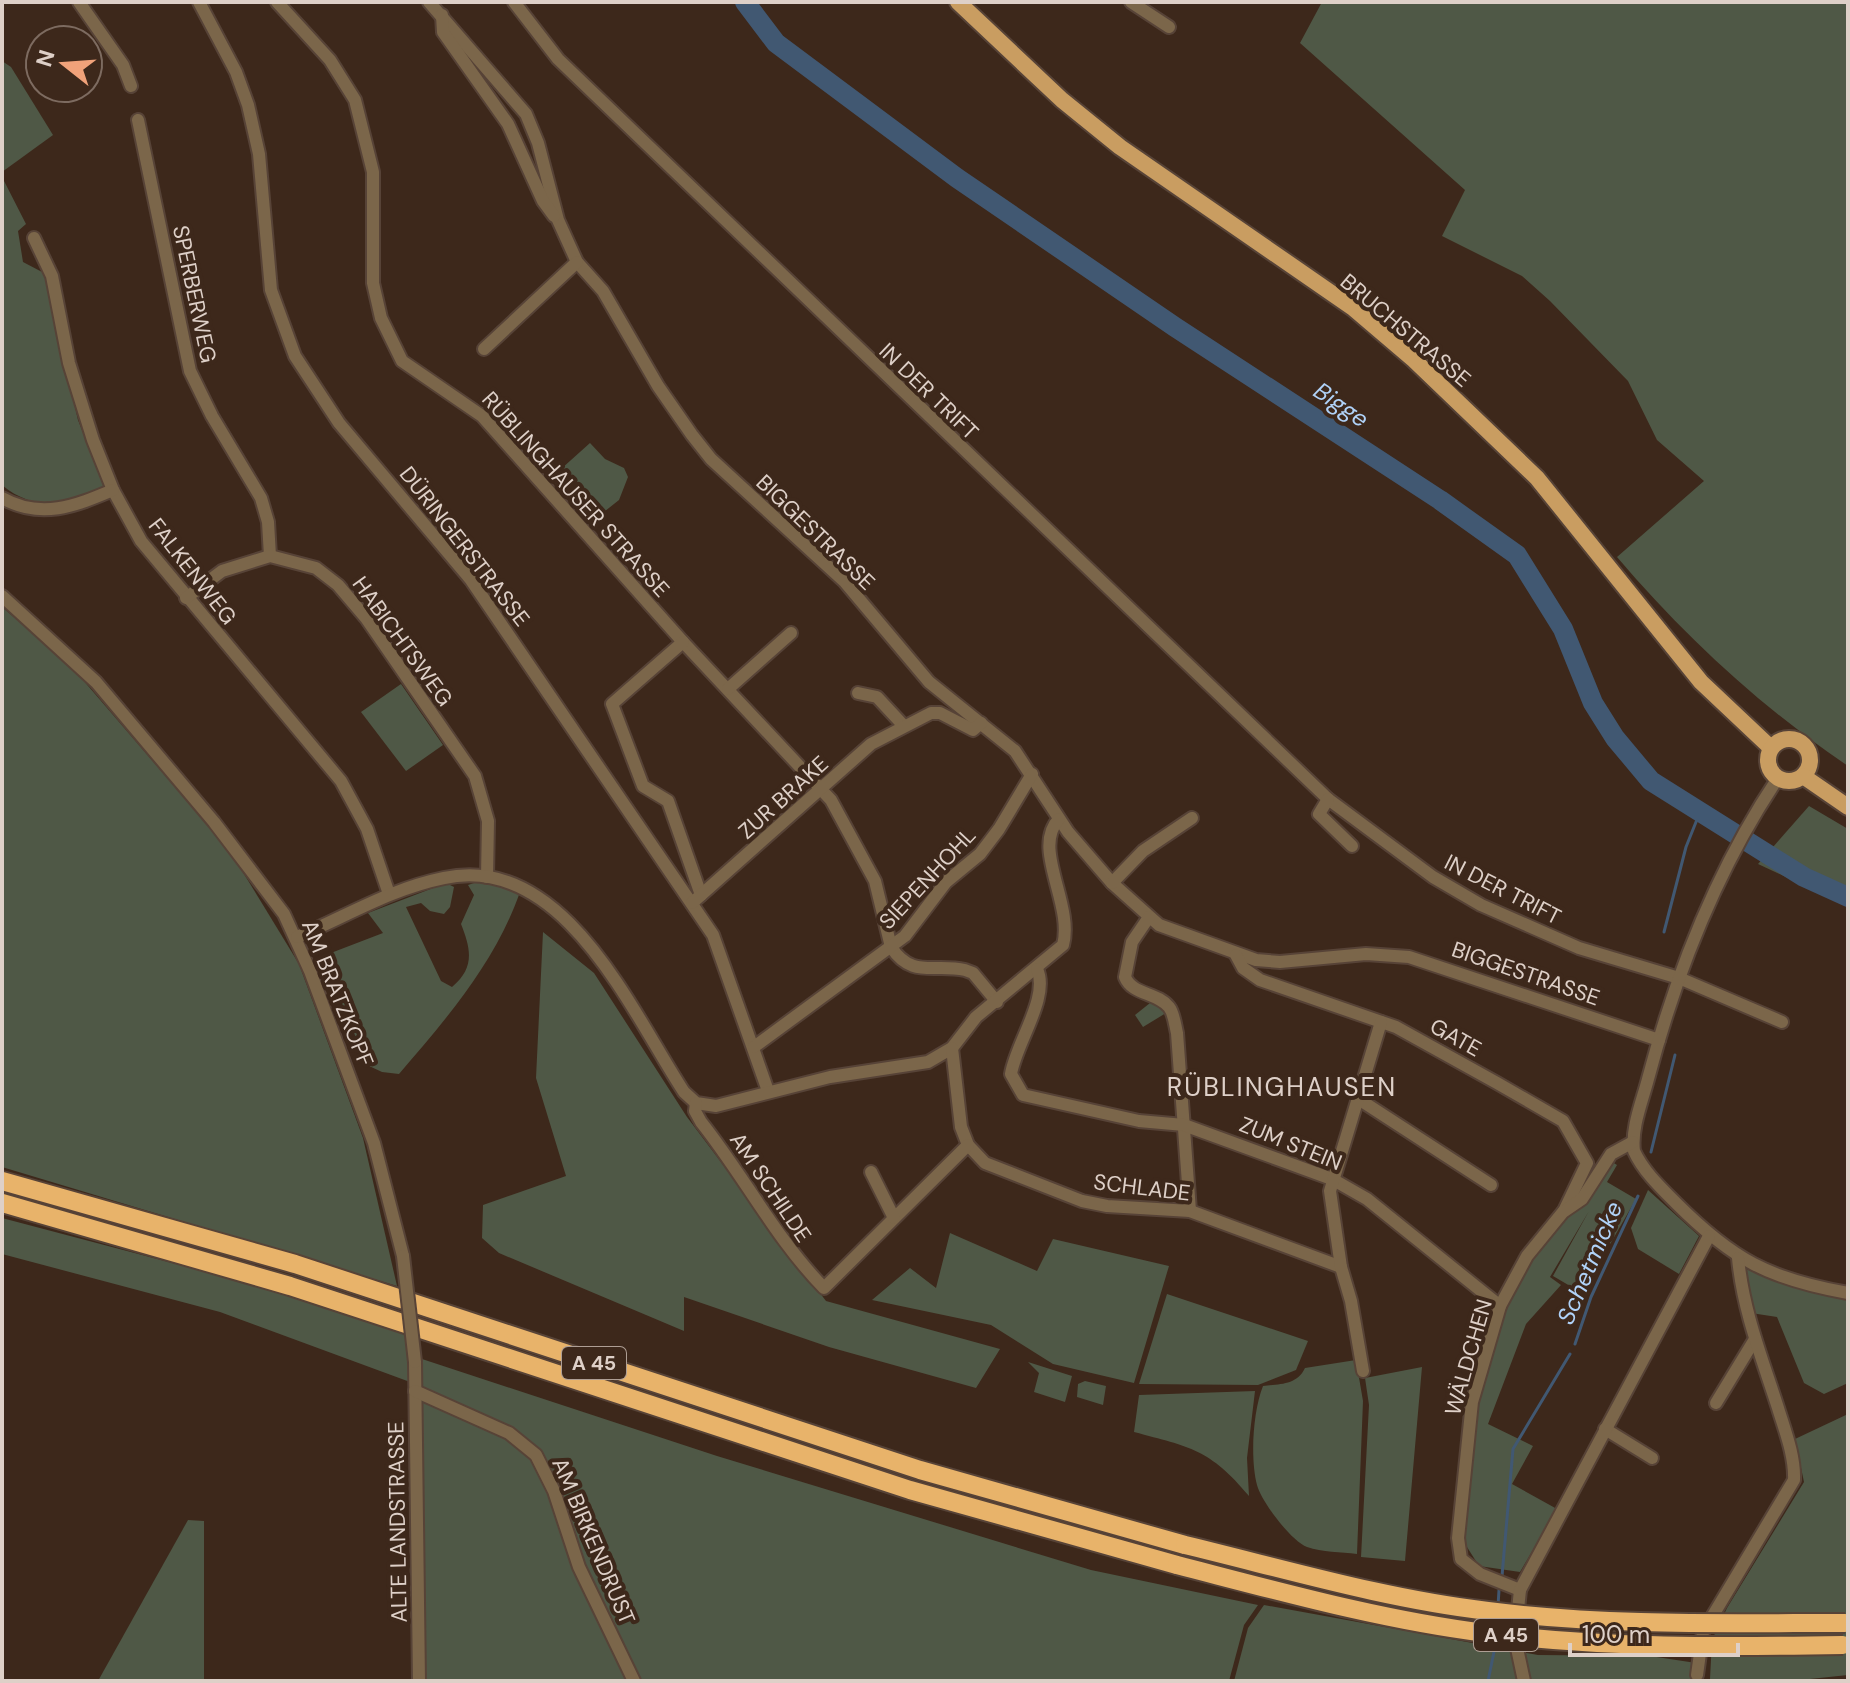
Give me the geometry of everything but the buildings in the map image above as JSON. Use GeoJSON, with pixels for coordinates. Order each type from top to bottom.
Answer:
{"type":"FeatureCollection","features":[{"type":"Feature","properties":{"kind":"highway","name":"A 45"},"geometry":{"type":"LineString","coordinates":[[2,1181],[295,1264],[906,1466],[1062,1513],[1185,1545],[1417,1600],[1488,1611],[1655,1624],[1847,1623]]}},
{"type":"Feature","properties":{"kind":"highway","name":"A 45"},"geometry":{"type":"LineString","coordinates":[[2,1203],[290,1286],[910,1490],[1324,1603],[1486,1633],[1664,1648],[1845,1645]]}},
{"type":"Feature","properties":{"kind":"main road","name":"BRUCHSTRASSE"},"geometry":{"type":"LineString","coordinates":[[958,2],[1062,100],[1120,147],[1353,308],[1414,360],[1537,478],[1701,682],[1771,748]]}},
{"type":"Feature","properties":{"kind":"main road"},"geometry":{"type":"LineString","coordinates":[[1787,739],[1801,742],[1810,761],[1803,776],[1790,781],[1778,778],[1769,765],[1771,748],[1787,739]]}},
{"type":"Feature","properties":{"kind":"main road"},"geometry":{"type":"LineString","coordinates":[[1803,776],[1848,807]]}},
{"type":"Feature","properties":{"kind":"street"},"geometry":{"type":"LineString","coordinates":[[79,2],[123,65],[131,86]]}},
{"type":"Feature","properties":{"kind":"street","name":"DÜRINGERSTRASSE"},"geometry":{"type":"LineString","coordinates":[[199,2],[236,72],[248,105],[259,154],[271,290],[295,356],[339,423],[471,580],[697,899]]}},
{"type":"Feature","properties":{"kind":"street","name":"RÜBLINGHAUSER STRASSE"},"geometry":{"type":"LineString","coordinates":[[277,2],[330,60],[355,100],[373,172],[373,283],[381,318],[402,361],[482,416],[683,642],[837,807],[875,881],[891,947]]}},
{"type":"Feature","properties":{"kind":"street","name":"BIGGESTRASSE"},"geometry":{"type":"LineString","coordinates":[[429,2],[526,114],[538,143],[558,220],[577,262],[603,291],[658,386],[711,459],[844,581],[929,682],[1015,751],[1059,819],[1112,883],[1149,917],[1159,925],[1236,955],[1280,962],[1366,954],[1409,957],[1659,1040]]}},
{"type":"Feature","properties":{"kind":"street","name":"IN DER TRIFT"},"geometry":{"type":"LineString","coordinates":[[514,2],[558,59],[579,80],[1328,799],[1422,869],[1481,905],[1579,948],[1679,978],[1782,1022]]}},
{"type":"Feature","properties":{"kind":"street"},"geometry":{"type":"LineString","coordinates":[[1131,2],[1169,27]]}},
{"type":"Feature","properties":{"kind":"street","name":"BIGGESTRASSE"},"geometry":{"type":"LineString","coordinates":[[442,15],[443,32],[508,124],[543,201],[558,220]]}},
{"type":"Feature","properties":{"kind":"street","name":"SPERBERWEG"},"geometry":{"type":"LineString","coordinates":[[138,120],[190,371],[212,416],[261,498],[268,522],[270,556]]}},
{"type":"Feature","properties":{"kind":"street","name":"FALKENWEG"},"geometry":{"type":"LineString","coordinates":[[34,238],[52,276],[69,363],[93,440],[113,490],[141,541],[341,781],[367,829],[389,894]]}},
{"type":"Feature","properties":{"kind":"street"},"geometry":{"type":"LineString","coordinates":[[484,349],[577,262]]}},
{"type":"Feature","properties":{"kind":"street"},"geometry":{"type":"LineString","coordinates":[[2,498],[25,508],[51,511],[70,508],[113,490]]}},
{"type":"Feature","properties":{"kind":"street"},"geometry":{"type":"LineString","coordinates":[[186,598],[222,571],[270,556]]}},
{"type":"Feature","properties":{"kind":"street","name":"HABICHTSWEG"},"geometry":{"type":"LineString","coordinates":[[270,556],[316,568],[348,596],[475,776],[488,821],[487,877]]}},
{"type":"Feature","properties":{"kind":"street","name":"AM BRATZKOPF"},"geometry":{"type":"LineString","coordinates":[[2,596],[105,691],[257,877],[297,937],[374,1143],[403,1256],[415,1362]]}},
{"type":"Feature","properties":{"kind":"street"},"geometry":{"type":"LineString","coordinates":[[728,689],[791,633]]}},
{"type":"Feature","properties":{"kind":"street","name":"DÜRINGERSTRASSE"},"geometry":{"type":"LineString","coordinates":[[683,642],[612,704],[643,786],[668,801],[697,899],[713,935],[768,1091]]}},
{"type":"Feature","properties":{"kind":"street"},"geometry":{"type":"LineString","coordinates":[[858,693],[877,697],[903,725]]}},
{"type":"Feature","properties":{"kind":"street","name":"ZUR BRAKE"},"geometry":{"type":"LineString","coordinates":[[697,899],[871,744],[903,725],[936,712],[973,730],[981,723]]}},
{"type":"Feature","properties":{"kind":"street","name":"SIEPENHOHL"},"geometry":{"type":"LineString","coordinates":[[754,1047],[915,926],[946,882],[980,854],[1032,774]]}},
{"type":"Feature","properties":{"kind":"street"},"geometry":{"type":"LineString","coordinates":[[1778,778],[1728,862],[1679,978],[1659,1040],[1633,1142],[1638,1161],[1709,1236],[1738,1258],[1816,1286],[1848,1293]]}},
{"type":"Feature","properties":{"kind":"street"},"geometry":{"type":"LineString","coordinates":[[1328,799],[1319,814],[1352,846]]}},
{"type":"Feature","properties":{"kind":"street"},"geometry":{"type":"LineString","coordinates":[[1112,883],[1143,851],[1192,818]]}},
{"type":"Feature","properties":{"kind":"street"},"geometry":{"type":"LineString","coordinates":[[696,1103],[716,1106],[830,1077],[928,1062],[952,1048],[976,1017],[1063,945],[1067,928],[1047,847],[1048,835],[1059,819]]}},
{"type":"Feature","properties":{"kind":"street"},"geometry":{"type":"LineString","coordinates":[[297,937],[389,894],[447,877],[487,877]]}},
{"type":"Feature","properties":{"kind":"street","name":"AM SCHILDE"},"geometry":{"type":"LineString","coordinates":[[487,877],[531,894],[563,918],[590,945],[624,990],[684,1092],[696,1103],[695,1111],[701,1122],[756,1197],[792,1256],[824,1288],[894,1218]]}},
{"type":"Feature","properties":{"kind":"street"},"geometry":{"type":"LineString","coordinates":[[1149,917],[1132,942],[1125,977],[1133,987],[1159,998],[1170,1009],[1177,1033],[1190,1211]]}},
{"type":"Feature","properties":{"kind":"street"},"geometry":{"type":"LineString","coordinates":[[891,947],[910,967],[957,968],[973,973],[997,1002]]}},
{"type":"Feature","properties":{"kind":"street","name":"GATE"},"geometry":{"type":"LineString","coordinates":[[1236,955],[1243,968],[1260,980],[1409,1034],[1563,1121],[1587,1163],[1563,1212]]}},
{"type":"Feature","properties":{"kind":"street","name":"ZUM STEIN"},"geometry":{"type":"LineString","coordinates":[[1037,969],[1042,981],[1039,997],[1020,1041],[1011,1074],[1023,1095],[1126,1119],[1184,1125],[1332,1179],[1367,1199],[1500,1306]]}},
{"type":"Feature","properties":{"kind":"street"},"geometry":{"type":"LineString","coordinates":[[1363,1371],[1351,1301],[1341,1267],[1332,1179],[1381,1022]]}},
{"type":"Feature","properties":{"kind":"street"},"geometry":{"type":"LineString","coordinates":[[871,1172],[894,1218],[968,1145],[958,1108],[952,1048]]}},
{"type":"Feature","properties":{"kind":"street"},"geometry":{"type":"LineString","coordinates":[[1357,1098],[1491,1185]]}},
{"type":"Feature","properties":{"kind":"street","name":"WÄLDCHEN"},"geometry":{"type":"LineString","coordinates":[[1520,1590],[1480,1574],[1461,1559],[1458,1538],[1472,1402],[1500,1306],[1527,1256],[1563,1212],[1582,1199],[1611,1154],[1633,1142]]}},
{"type":"Feature","properties":{"kind":"street","name":"SCHLADE"},"geometry":{"type":"LineString","coordinates":[[968,1145],[985,1163],[1082,1201],[1107,1206],[1190,1211],[1341,1267]]}},
{"type":"Feature","properties":{"kind":"street"},"geometry":{"type":"LineString","coordinates":[[1524,1681],[1515,1639],[1520,1590],[1709,1236]]}},
{"type":"Feature","properties":{"kind":"street"},"geometry":{"type":"LineString","coordinates":[[1697,1675],[1703,1632],[1755,1542],[1789,1494],[1795,1466],[1741,1293],[1738,1258]]}},
{"type":"Feature","properties":{"kind":"street"},"geometry":{"type":"LineString","coordinates":[[1716,1403],[1755,1339]]}},
{"type":"Feature","properties":{"kind":"street","name":"ALTE LANDSTRASSE"},"geometry":{"type":"LineString","coordinates":[[415,1362],[419,1681]]}},
{"type":"Feature","properties":{"kind":"street","name":"AM BIRKENDRUST"},"geometry":{"type":"LineString","coordinates":[[415,1391],[509,1433],[536,1455],[554,1491],[579,1567],[634,1681]]}},
{"type":"Feature","properties":{"kind":"street"},"geometry":{"type":"LineString","coordinates":[[1605,1429],[1652,1458]]}},
{"type":"Feature","properties":{"kind":"green space"},"geometry":{"type":"Polygon","coordinates":[[[1322,2],[1848,2],[1848,766],[1785,720],[1725,669],[1617,557],[1704,481],[1657,440],[1628,381],[1550,301],[1522,276],[1442,236],[1465,190],[1300,43],[1322,2]]]}},
{"type":"Feature","properties":{"kind":"green space"},"geometry":{"type":"Polygon","coordinates":[[[2,61],[11,67],[24,88],[24,104],[34,104],[53,135],[2,172],[2,61]]]}},
{"type":"Feature","properties":{"kind":"green space"},"geometry":{"type":"Polygon","coordinates":[[[2,177],[26,224],[18,231],[23,262],[44,273],[78,420],[106,491],[66,503],[39,503],[14,494],[2,485],[2,177]]]}},
{"type":"Feature","properties":{"kind":"green space"},"geometry":{"type":"Polygon","coordinates":[[[590,443],[605,459],[624,468],[628,477],[619,500],[590,523],[551,478],[590,443]]]}},
{"type":"Feature","properties":{"kind":"green space"},"geometry":{"type":"Polygon","coordinates":[[[2,607],[71,666],[230,851],[299,964],[363,1138],[397,1286],[2,1167],[2,607]]]}},
{"type":"Feature","properties":{"kind":"green space"},"geometry":{"type":"Polygon","coordinates":[[[401,684],[443,745],[406,771],[361,712],[401,684]]]}},
{"type":"Feature","properties":{"kind":"green space"},"geometry":{"type":"Polygon","coordinates":[[[1809,806],[1848,829],[1848,906],[1758,864],[1809,806]]]}},
{"type":"Feature","properties":{"kind":"green space"},"geometry":{"type":"Polygon","coordinates":[[[483,880],[520,892],[510,918],[483,966],[452,1011],[399,1074],[382,1072],[367,1065],[323,956],[383,933],[368,913],[446,883],[454,887],[450,907],[444,914],[430,911],[421,903],[406,907],[441,981],[452,987],[468,965],[469,950],[461,924],[474,895],[468,885],[483,880]]]}},
{"type":"Feature","properties":{"kind":"green space"},"geometry":{"type":"Polygon","coordinates":[[[543,932],[594,973],[687,1117],[826,1301],[1000,1349],[976,1388],[829,1347],[684,1297],[684,1331],[499,1253],[482,1238],[483,1205],[566,1176],[536,1078],[543,932]]]}},
{"type":"Feature","properties":{"kind":"green space"},"geometry":{"type":"Polygon","coordinates":[[[1150,1003],[1157,1004],[1166,1013],[1143,1027],[1135,1015],[1150,1003]]]}},
{"type":"Feature","properties":{"kind":"green space"},"geometry":{"type":"Polygon","coordinates":[[[1609,1160],[1617,1165],[1607,1182],[1636,1199],[1582,1293],[1553,1276],[1589,1211],[1550,1277],[1561,1285],[1526,1324],[1488,1424],[1533,1446],[1512,1484],[1557,1509],[1520,1572],[1479,1566],[1460,1536],[1470,1407],[1495,1332],[1527,1257],[1564,1207],[1609,1160]]]}},
{"type":"Feature","properties":{"kind":"green space"},"geometry":{"type":"Polygon","coordinates":[[[1648,1190],[1699,1236],[1679,1274],[1638,1249],[1631,1228],[1648,1190]]]}},
{"type":"Feature","properties":{"kind":"green space"},"geometry":{"type":"Polygon","coordinates":[[[2,1218],[290,1294],[407,1334],[410,1382],[220,1312],[2,1254],[2,1218]]]}},
{"type":"Feature","properties":{"kind":"green space"},"geometry":{"type":"Polygon","coordinates":[[[950,1233],[1037,1271],[1053,1239],[1169,1266],[1134,1383],[1053,1364],[991,1325],[872,1300],[910,1268],[936,1288],[950,1233]]]}},
{"type":"Feature","properties":{"kind":"green space"},"geometry":{"type":"Polygon","coordinates":[[[1738,1266],[1788,1285],[1848,1298],[1848,1383],[1824,1394],[1804,1383],[1777,1317],[1751,1313],[1738,1266]]]}},
{"type":"Feature","properties":{"kind":"green space"},"geometry":{"type":"Polygon","coordinates":[[[1167,1294],[1308,1341],[1296,1370],[1258,1385],[1139,1384],[1167,1294]]]}},
{"type":"Feature","properties":{"kind":"green space"},"geometry":{"type":"Polygon","coordinates":[[[422,1359],[717,1456],[1091,1570],[1258,1605],[1244,1625],[1229,1681],[424,1681],[420,1397],[508,1436],[534,1457],[566,1522],[569,1520],[557,1490],[529,1449],[493,1423],[421,1387],[422,1359]]]}},
{"type":"Feature","properties":{"kind":"green space"},"geometry":{"type":"Polygon","coordinates":[[[1356,1360],[1363,1401],[1357,1554],[1313,1549],[1293,1537],[1264,1501],[1257,1485],[1253,1448],[1257,1408],[1263,1386],[1293,1381],[1305,1368],[1356,1360]]]}},
{"type":"Feature","properties":{"kind":"green space"},"geometry":{"type":"Polygon","coordinates":[[[1028,1362],[1072,1376],[1065,1402],[1034,1392],[1039,1373],[1028,1362]]]}},
{"type":"Feature","properties":{"kind":"green space"},"geometry":{"type":"Polygon","coordinates":[[[1422,1367],[1405,1561],[1361,1557],[1369,1405],[1365,1378],[1422,1367]]]}},
{"type":"Feature","properties":{"kind":"green space"},"geometry":{"type":"Polygon","coordinates":[[[1085,1381],[1106,1386],[1103,1405],[1077,1397],[1078,1384],[1085,1381]]]}},
{"type":"Feature","properties":{"kind":"green space"},"geometry":{"type":"Polygon","coordinates":[[[1255,1391],[1247,1458],[1249,1496],[1222,1468],[1198,1452],[1134,1432],[1139,1395],[1255,1391]]]}},
{"type":"Feature","properties":{"kind":"green space"},"geometry":{"type":"Polygon","coordinates":[[[1848,1414],[1848,1675],[1791,1681],[1710,1679],[1712,1640],[1727,1608],[1804,1482],[1795,1439],[1848,1414]]]}},
{"type":"Feature","properties":{"kind":"green space"},"geometry":{"type":"Polygon","coordinates":[[[188,1520],[204,1521],[204,1681],[98,1681],[188,1520]]]}},
{"type":"Feature","properties":{"kind":"green space"},"geometry":{"type":"Polygon","coordinates":[[[1264,1605],[1538,1655],[1650,1656],[1696,1663],[1697,1681],[1234,1681],[1248,1628],[1264,1605]]]}},
{"type":"Feature","properties":{"kind":"waterway","name":"Bigge"},"geometry":{"type":"LineString","coordinates":[[745,2],[776,43],[957,178],[1175,327],[1440,500],[1517,555],[1563,629],[1593,703],[1615,738],[1651,781],[1804,877],[1848,897]]}},
{"type":"Feature","properties":{"kind":"waterway","name":"Schetmicke"},"geometry":{"type":"LineString","coordinates":[[1664,932],[1686,847],[1700,812]]}},
{"type":"Feature","properties":{"kind":"waterway","name":"Schetmicke"},"geometry":{"type":"LineString","coordinates":[[1651,1152],[1675,1055]]}},
{"type":"Feature","properties":{"kind":"waterway","name":"Schetmicke"},"geometry":{"type":"LineString","coordinates":[[1575,1344],[1591,1297],[1638,1196]]}},
{"type":"Feature","properties":{"kind":"waterway","name":"Schetmicke"},"geometry":{"type":"LineString","coordinates":[[1502,1576],[1513,1449],[1570,1354]]}},
{"type":"Feature","properties":{"kind":"waterway","name":"Schetmicke"},"geometry":{"type":"LineString","coordinates":[[1498,1606],[1499,1590]]}},
{"type":"Feature","properties":{"kind":"waterway","name":"Schetmicke"},"geometry":{"type":"LineString","coordinates":[[1488,1681],[1496,1642]]}},
{"type":"Feature","properties":{"kind":"district","name":"RÜBLINGHAUSEN"},"geometry":{"type":"Point","coordinates":[1282,1087]}}]}
